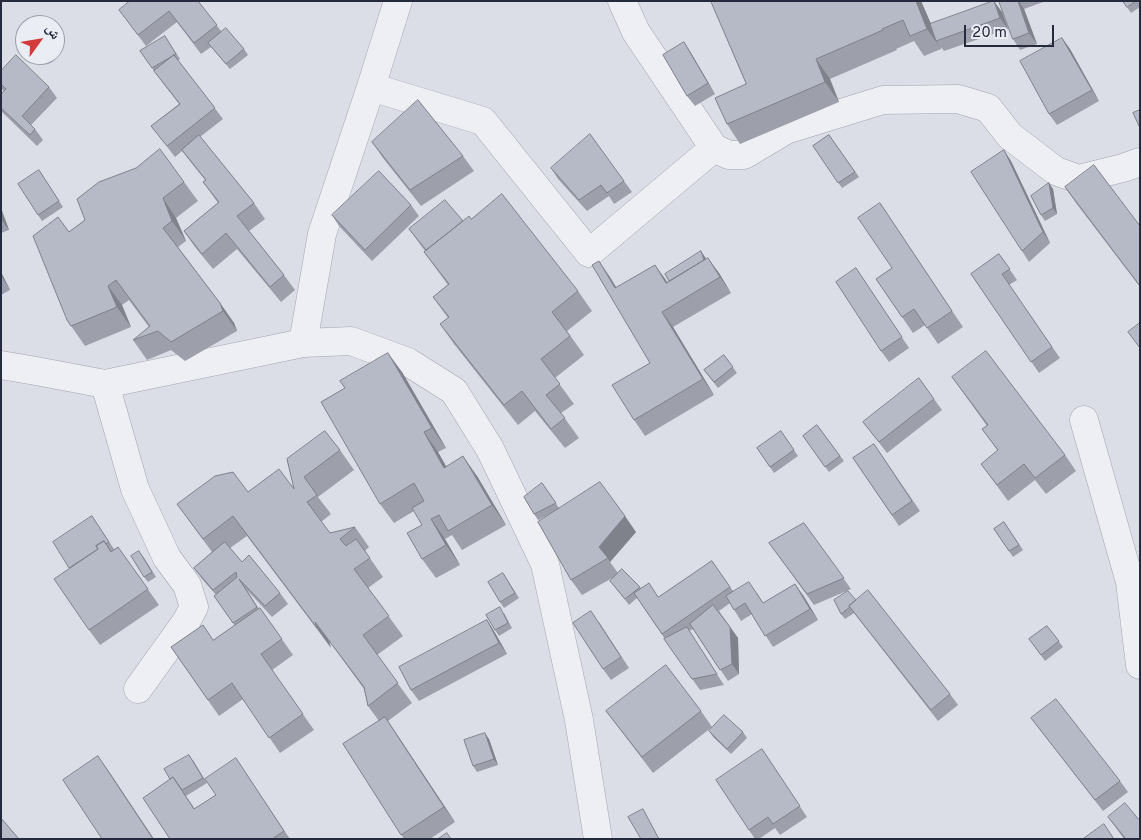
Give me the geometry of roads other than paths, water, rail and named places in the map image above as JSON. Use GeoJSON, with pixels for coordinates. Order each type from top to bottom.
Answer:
{"type":"FeatureCollection","features":[{"type":"Feature","properties":{"kind":"street"},"geometry":{"type":"LineString","coordinates":[[302,343],[322,234],[398,1]]}},
{"type":"Feature","properties":{"kind":"street"},"geometry":{"type":"LineString","coordinates":[[622,1],[636,32],[714,148],[729,154],[744,155],[786,130],[884,100],[958,99],[988,108],[1010,136],[1056,171],[1078,179],[1140,162]]}},
{"type":"Feature","properties":{"kind":"street"},"geometry":{"type":"LineString","coordinates":[[371,87],[483,121],[589,253],[714,148]]}},
{"type":"Feature","properties":{"kind":"street"},"geometry":{"type":"LineString","coordinates":[[1,365],[105,384],[302,343],[351,341],[408,362],[454,391],[490,449],[545,564],[579,720],[598,839]]}},
{"type":"Feature","properties":{"kind":"street"},"geometry":{"type":"LineString","coordinates":[[105,384],[135,489],[167,558],[187,585],[194,607],[186,622],[138,689]]}},
{"type":"Feature","properties":{"kind":"street"},"geometry":{"type":"LineString","coordinates":[[1084,420],[1130,582],[1140,665]]}}]}
